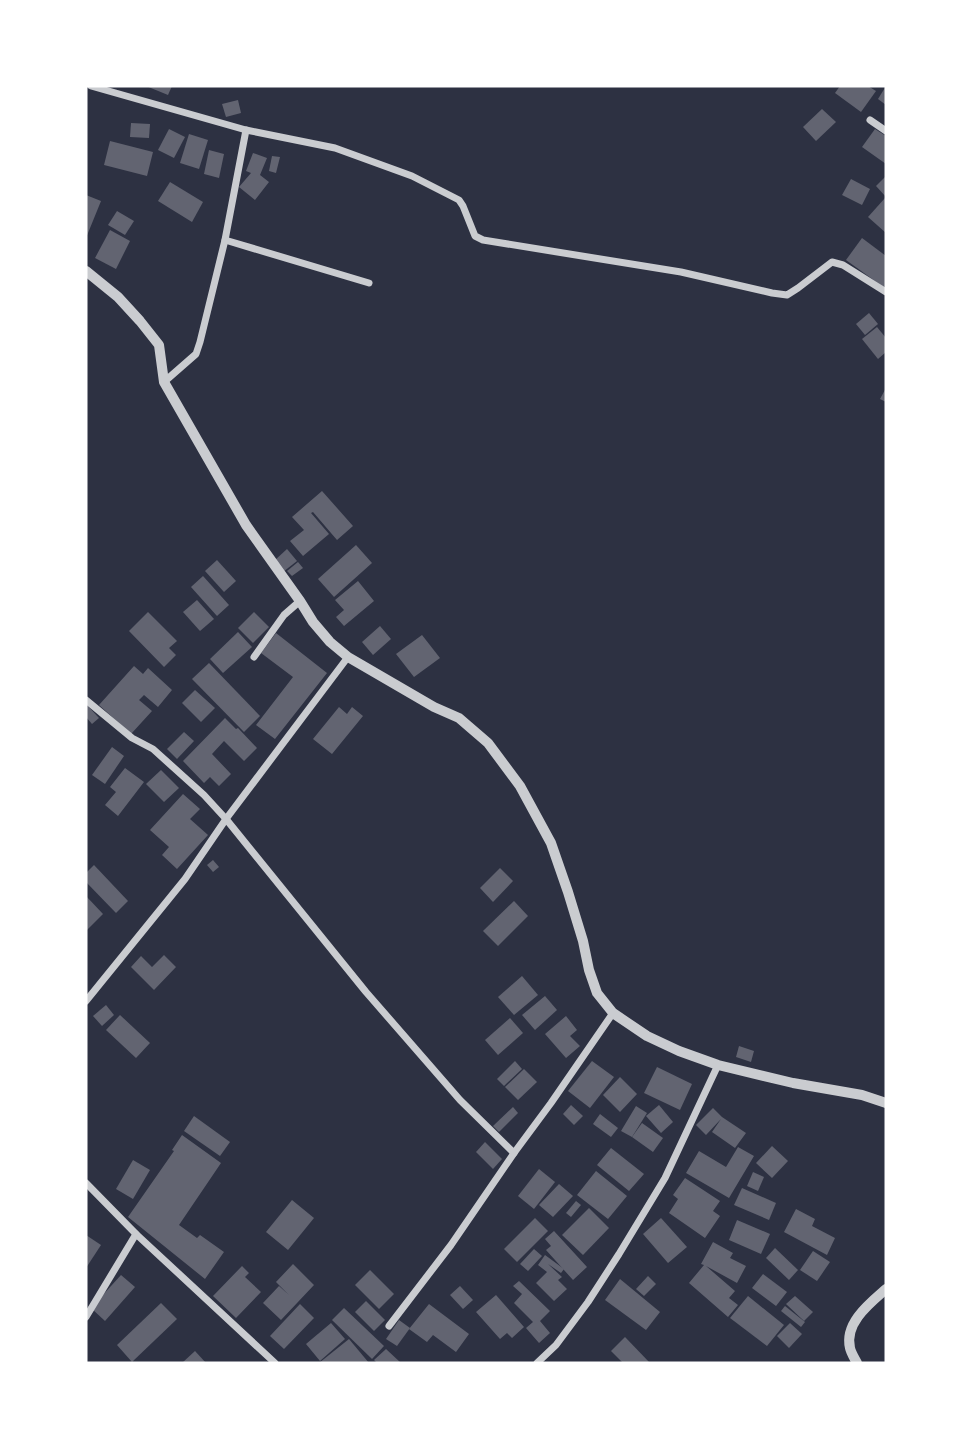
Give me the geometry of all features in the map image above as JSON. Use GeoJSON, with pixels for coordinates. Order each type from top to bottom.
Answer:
{"type":"FeatureCollection","features":[{"type":"Feature","properties":{"kind":"street"},"geometry":{"type":"LineString","coordinates":[[91,86],[246,130],[335,148],[412,176],[459,200],[475,236],[483,240],[681,272],[787,295],[832,262],[886,292]]}},
{"type":"Feature","properties":{"kind":"street"},"geometry":{"type":"LineString","coordinates":[[870,120],[886,131]]}},
{"type":"Feature","properties":{"kind":"street"},"geometry":{"type":"LineString","coordinates":[[164,382],[196,354],[225,240],[246,130]]}},
{"type":"Feature","properties":{"kind":"street"},"geometry":{"type":"LineString","coordinates":[[225,240],[369,283]]}},
{"type":"Feature","properties":{"kind":"street"},"geometry":{"type":"LineString","coordinates":[[86,271],[118,297],[159,345],[164,382],[246,525],[313,622],[330,642],[348,657],[458,718],[488,743],[520,786],[551,843],[597,993],[613,1013],[647,1036],[718,1065],[793,1083],[862,1095],[886,1103]]}},
{"type":"Feature","properties":{"kind":"street"},"geometry":{"type":"LineString","coordinates":[[254,657],[284,615],[300,601]]}},
{"type":"Feature","properties":{"kind":"street"},"geometry":{"type":"LineString","coordinates":[[86,1001],[185,879],[226,819],[348,657]]}},
{"type":"Feature","properties":{"kind":"street"},"geometry":{"type":"LineString","coordinates":[[86,700],[132,738],[153,750],[204,795],[366,992],[460,1100],[514,1153]]}},
{"type":"Feature","properties":{"kind":"street"},"geometry":{"type":"LineString","coordinates":[[389,1326],[451,1245],[613,1013]]}},
{"type":"Feature","properties":{"kind":"street"},"geometry":{"type":"LineString","coordinates":[[537,1363],[556,1345],[619,1254],[664,1178],[718,1065]]}},
{"type":"Feature","properties":{"kind":"street"},"geometry":{"type":"LineString","coordinates":[[86,1183],[136,1234],[275,1363]]}},
{"type":"Feature","properties":{"kind":"street"},"geometry":{"type":"LineString","coordinates":[[86,1317],[136,1234]]}},
{"type":"Feature","properties":{"kind":"street"},"geometry":{"type":"LineString","coordinates":[[857,1363],[849,1347],[851,1328],[865,1307],[886,1289]]}},
{"type":"Feature","properties":{"kind":"building"},"geometry":{"type":"Polygon","coordinates":[[[146,86],[172,86],[168,95],[146,86]]]}},
{"type":"Feature","properties":{"kind":"building"},"geometry":{"type":"Polygon","coordinates":[[[840,86],[868,86],[876,91],[861,112],[835,93],[840,86]]]}},
{"type":"Feature","properties":{"kind":"building"},"geometry":{"type":"Polygon","coordinates":[[[886,86],[886,105],[878,99],[886,86]]]}},
{"type":"Feature","properties":{"kind":"building"},"geometry":{"type":"Polygon","coordinates":[[[238,100],[241,113],[226,117],[222,104],[238,100]]]}},
{"type":"Feature","properties":{"kind":"building"},"geometry":{"type":"Polygon","coordinates":[[[822,109],[836,122],[816,141],[803,127],[822,109]]]}},
{"type":"Feature","properties":{"kind":"building"},"geometry":{"type":"Polygon","coordinates":[[[131,123],[150,124],[149,138],[130,137],[131,123]]]}},
{"type":"Feature","properties":{"kind":"building"},"geometry":{"type":"Polygon","coordinates":[[[169,129],[185,137],[174,158],[158,150],[169,129]]]}},
{"type":"Feature","properties":{"kind":"building"},"geometry":{"type":"Polygon","coordinates":[[[875,129],[886,136],[886,164],[862,147],[875,129]]]}},
{"type":"Feature","properties":{"kind":"building"},"geometry":{"type":"Polygon","coordinates":[[[189,134],[208,140],[199,169],[180,163],[189,134]]]}},
{"type":"Feature","properties":{"kind":"building"},"geometry":{"type":"Polygon","coordinates":[[[110,141],[153,152],[147,176],[104,165],[110,141]]]}},
{"type":"Feature","properties":{"kind":"building"},"geometry":{"type":"Polygon","coordinates":[[[209,150],[224,154],[219,178],[204,174],[209,150]]]}},
{"type":"Feature","properties":{"kind":"building"},"geometry":{"type":"Polygon","coordinates":[[[253,153],[267,158],[260,175],[269,182],[255,200],[239,187],[251,173],[246,171],[253,153]]]}},
{"type":"Feature","properties":{"kind":"building"},"geometry":{"type":"Polygon","coordinates":[[[272,156],[280,157],[276,173],[269,171],[272,156]]]}},
{"type":"Feature","properties":{"kind":"building"},"geometry":{"type":"Polygon","coordinates":[[[886,176],[886,197],[876,186],[886,176]]]}},
{"type":"Feature","properties":{"kind":"building"},"geometry":{"type":"Polygon","coordinates":[[[851,179],[870,189],[862,205],[842,195],[851,179]]]}},
{"type":"Feature","properties":{"kind":"building"},"geometry":{"type":"Polygon","coordinates":[[[170,182],[203,202],[192,222],[158,201],[170,182]]]}},
{"type":"Feature","properties":{"kind":"building"},"geometry":{"type":"Polygon","coordinates":[[[86,195],[101,201],[86,238],[86,195]]]}},
{"type":"Feature","properties":{"kind":"building"},"geometry":{"type":"Polygon","coordinates":[[[886,199],[886,233],[868,217],[886,199]]]}},
{"type":"Feature","properties":{"kind":"building"},"geometry":{"type":"Polygon","coordinates":[[[117,211],[134,221],[125,235],[108,225],[117,211]]]}},
{"type":"Feature","properties":{"kind":"building"},"geometry":{"type":"Polygon","coordinates":[[[110,230],[130,241],[116,269],[95,258],[110,230]]]}},
{"type":"Feature","properties":{"kind":"building"},"geometry":{"type":"Polygon","coordinates":[[[862,238],[886,256],[886,289],[846,260],[862,238]]]}},
{"type":"Feature","properties":{"kind":"building"},"geometry":{"type":"Polygon","coordinates":[[[869,313],[878,324],[865,335],[856,324],[869,313]]]}},
{"type":"Feature","properties":{"kind":"building"},"geometry":{"type":"Polygon","coordinates":[[[877,327],[886,338],[886,352],[878,359],[862,339],[877,327]]]}},
{"type":"Feature","properties":{"kind":"building"},"geometry":{"type":"Polygon","coordinates":[[[886,388],[886,402],[880,399],[886,388]]]}},
{"type":"Feature","properties":{"kind":"building"},"geometry":{"type":"Polygon","coordinates":[[[322,491],[353,526],[337,540],[313,512],[311,513],[329,534],[303,556],[290,541],[304,530],[292,517],[322,491]]]}},
{"type":"Feature","properties":{"kind":"building"},"geometry":{"type":"Polygon","coordinates":[[[356,545],[372,563],[334,597],[318,579],[356,545]]]}},
{"type":"Feature","properties":{"kind":"building"},"geometry":{"type":"Polygon","coordinates":[[[287,549],[297,561],[283,572],[274,561],[287,549]]]}},
{"type":"Feature","properties":{"kind":"building"},"geometry":{"type":"Polygon","coordinates":[[[217,560],[236,581],[224,592],[205,571],[217,560]]]}},
{"type":"Feature","properties":{"kind":"building"},"geometry":{"type":"Polygon","coordinates":[[[298,562],[303,568],[292,576],[287,571],[298,562]]]}},
{"type":"Feature","properties":{"kind":"building"},"geometry":{"type":"Polygon","coordinates":[[[203,576],[229,605],[217,616],[191,587],[203,576]]]}},
{"type":"Feature","properties":{"kind":"building"},"geometry":{"type":"Polygon","coordinates":[[[358,581],[374,601],[344,626],[336,617],[344,610],[335,600],[358,581]]]}},
{"type":"Feature","properties":{"kind":"building"},"geometry":{"type":"Polygon","coordinates":[[[197,600],[214,619],[200,631],[183,612],[197,600]]]}},
{"type":"Feature","properties":{"kind":"building"},"geometry":{"type":"Polygon","coordinates":[[[148,612],[177,641],[169,648],[176,655],[164,667],[129,631],[148,612]]]}},
{"type":"Feature","properties":{"kind":"building"},"geometry":{"type":"Polygon","coordinates":[[[254,612],[269,627],[253,643],[238,628],[254,612]]]}},
{"type":"Feature","properties":{"kind":"building"},"geometry":{"type":"Polygon","coordinates":[[[380,626],[391,639],[373,655],[362,642],[380,626]]]}},
{"type":"Feature","properties":{"kind":"building"},"geometry":{"type":"Polygon","coordinates":[[[238,632],[252,647],[223,673],[210,659],[238,632]]]}},
{"type":"Feature","properties":{"kind":"building"},"geometry":{"type":"Polygon","coordinates":[[[276,633],[327,673],[275,739],[256,725],[293,677],[261,653],[276,633]]]}},
{"type":"Feature","properties":{"kind":"building"},"geometry":{"type":"Polygon","coordinates":[[[422,635],[440,658],[414,677],[396,654],[422,635]]]}},
{"type":"Feature","properties":{"kind":"building"},"geometry":{"type":"Polygon","coordinates":[[[209,663],[260,716],[244,732],[192,679],[209,663]]]}},
{"type":"Feature","properties":{"kind":"building"},"geometry":{"type":"Polygon","coordinates":[[[134,666],[143,674],[148,668],[172,690],[158,707],[144,695],[139,700],[152,711],[131,734],[99,705],[134,666]]]}},
{"type":"Feature","properties":{"kind":"building"},"geometry":{"type":"Polygon","coordinates":[[[195,690],[215,708],[201,722],[182,703],[195,690]]]}},
{"type":"Feature","properties":{"kind":"building"},"geometry":{"type":"Polygon","coordinates":[[[86,704],[99,718],[92,724],[86,717],[86,704]]]}},
{"type":"Feature","properties":{"kind":"building"},"geometry":{"type":"Polygon","coordinates":[[[339,707],[347,714],[352,707],[363,716],[332,754],[313,739],[339,707]]]}},
{"type":"Feature","properties":{"kind":"building"},"geometry":{"type":"Polygon","coordinates":[[[225,718],[257,748],[244,761],[224,741],[212,754],[231,774],[219,786],[210,777],[204,783],[183,761],[225,718]]]}},
{"type":"Feature","properties":{"kind":"building"},"geometry":{"type":"Polygon","coordinates":[[[184,732],[194,741],[177,759],[167,749],[184,732]]]}},
{"type":"Feature","properties":{"kind":"building"},"geometry":{"type":"Polygon","coordinates":[[[112,747],[124,756],[105,784],[92,775],[112,747]]]}},
{"type":"Feature","properties":{"kind":"building"},"geometry":{"type":"Polygon","coordinates":[[[125,768],[144,782],[118,816],[105,805],[116,792],[110,787],[125,768]]]}},
{"type":"Feature","properties":{"kind":"building"},"geometry":{"type":"Polygon","coordinates":[[[161,770],[179,788],[164,802],[146,784],[161,770]]]}},
{"type":"Feature","properties":{"kind":"building"},"geometry":{"type":"Polygon","coordinates":[[[183,794],[200,809],[190,819],[208,835],[177,869],[162,855],[169,847],[150,830],[183,794]]]}},
{"type":"Feature","properties":{"kind":"building"},"geometry":{"type":"Polygon","coordinates":[[[213,860],[219,867],[213,872],[207,865],[213,860]]]}},
{"type":"Feature","properties":{"kind":"building"},"geometry":{"type":"Polygon","coordinates":[[[94,865],[128,901],[116,913],[86,882],[86,873],[94,865]]]}},
{"type":"Feature","properties":{"kind":"building"},"geometry":{"type":"Polygon","coordinates":[[[500,868],[513,881],[493,902],[480,888],[500,868]]]}},
{"type":"Feature","properties":{"kind":"building"},"geometry":{"type":"Polygon","coordinates":[[[86,896],[103,914],[86,931],[86,896]]]}},
{"type":"Feature","properties":{"kind":"building"},"geometry":{"type":"Polygon","coordinates":[[[514,901],[528,916],[498,946],[483,931],[514,901]]]}},
{"type":"Feature","properties":{"kind":"building"},"geometry":{"type":"Polygon","coordinates":[[[164,955],[176,967],[154,990],[131,967],[141,956],[152,967],[164,955]]]}},
{"type":"Feature","properties":{"kind":"building"},"geometry":{"type":"Polygon","coordinates":[[[522,976],[538,995],[514,1015],[498,997],[522,976]]]}},
{"type":"Feature","properties":{"kind":"building"},"geometry":{"type":"Polygon","coordinates":[[[545,996],[557,1010],[535,1030],[522,1015],[545,996]]]}},
{"type":"Feature","properties":{"kind":"building"},"geometry":{"type":"Polygon","coordinates":[[[106,1005],[114,1015],[102,1026],[93,1016],[106,1005]]]}},
{"type":"Feature","properties":{"kind":"building"},"geometry":{"type":"Polygon","coordinates":[[[120,1015],[150,1043],[136,1058],[106,1030],[120,1015]]]}},
{"type":"Feature","properties":{"kind":"building"},"geometry":{"type":"Polygon","coordinates":[[[566,1016],[577,1030],[570,1036],[580,1046],[566,1058],[545,1034],[566,1016]]]}},
{"type":"Feature","properties":{"kind":"building"},"geometry":{"type":"Polygon","coordinates":[[[510,1018],[523,1033],[498,1055],[485,1040],[510,1018]]]}},
{"type":"Feature","properties":{"kind":"building"},"geometry":{"type":"Polygon","coordinates":[[[739,1046],[754,1051],[751,1062],[736,1057],[739,1046]]]}},
{"type":"Feature","properties":{"kind":"building"},"geometry":{"type":"Polygon","coordinates":[[[515,1061],[522,1069],[504,1086],[497,1079],[515,1061]]]}},
{"type":"Feature","properties":{"kind":"building"},"geometry":{"type":"Polygon","coordinates":[[[592,1061],[614,1077],[590,1108],[568,1091],[592,1061]]]}},
{"type":"Feature","properties":{"kind":"building"},"geometry":{"type":"Polygon","coordinates":[[[657,1067],[692,1084],[680,1110],[644,1093],[657,1067]]]}},
{"type":"Feature","properties":{"kind":"building"},"geometry":{"type":"Polygon","coordinates":[[[524,1069],[537,1082],[518,1100],[505,1087],[524,1069]]]}},
{"type":"Feature","properties":{"kind":"building"},"geometry":{"type":"Polygon","coordinates":[[[620,1077],[637,1094],[620,1112],[603,1095],[620,1077]]]}},
{"type":"Feature","properties":{"kind":"building"},"geometry":{"type":"Polygon","coordinates":[[[571,1105],[583,1116],[574,1125],[563,1114],[571,1105]]]}},
{"type":"Feature","properties":{"kind":"building"},"geometry":{"type":"Polygon","coordinates":[[[659,1105],[673,1122],[661,1133],[646,1116],[659,1105]]]}},
{"type":"Feature","properties":{"kind":"building"},"geometry":{"type":"Polygon","coordinates":[[[636,1106],[647,1113],[632,1137],[621,1131],[636,1106]]]}},
{"type":"Feature","properties":{"kind":"building"},"geometry":{"type":"Polygon","coordinates":[[[513,1107],[518,1113],[499,1132],[493,1126],[513,1107]]]}},
{"type":"Feature","properties":{"kind":"building"},"geometry":{"type":"Polygon","coordinates":[[[713,1108],[746,1133],[735,1148],[712,1132],[721,1119],[706,1135],[696,1125],[713,1108]]]}},
{"type":"Feature","properties":{"kind":"building"},"geometry":{"type":"Polygon","coordinates":[[[600,1114],[618,1128],[611,1137],[593,1124],[600,1114]]]}},
{"type":"Feature","properties":{"kind":"building"},"geometry":{"type":"Polygon","coordinates":[[[194,1116],[230,1142],[220,1156],[184,1131],[194,1116]]]}},
{"type":"Feature","properties":{"kind":"building"},"geometry":{"type":"Polygon","coordinates":[[[642,1123],[663,1138],[653,1152],[632,1137],[642,1123]]]}},
{"type":"Feature","properties":{"kind":"building"},"geometry":{"type":"Polygon","coordinates":[[[182,1135],[221,1163],[179,1225],[197,1238],[200,1235],[224,1252],[205,1279],[128,1217],[174,1151],[172,1150],[182,1135]]]}},
{"type":"Feature","properties":{"kind":"building"},"geometry":{"type":"Polygon","coordinates":[[[485,1142],[502,1159],[493,1169],[476,1152],[485,1142]]]}},
{"type":"Feature","properties":{"kind":"building"},"geometry":{"type":"Polygon","coordinates":[[[772,1146],[788,1161],[772,1178],[756,1163],[772,1146]]]}},
{"type":"Feature","properties":{"kind":"building"},"geometry":{"type":"Polygon","coordinates":[[[738,1147],[754,1156],[729,1198],[686,1173],[699,1151],[726,1167],[738,1147]]]}},
{"type":"Feature","properties":{"kind":"building"},"geometry":{"type":"Polygon","coordinates":[[[611,1148],[644,1174],[629,1191],[597,1165],[611,1148]]]}},
{"type":"Feature","properties":{"kind":"building"},"geometry":{"type":"Polygon","coordinates":[[[133,1160],[150,1170],[133,1199],[116,1189],[133,1160]]]}},
{"type":"Feature","properties":{"kind":"building"},"geometry":{"type":"Polygon","coordinates":[[[539,1169],[555,1182],[534,1209],[518,1196],[539,1169]]]}},
{"type":"Feature","properties":{"kind":"building"},"geometry":{"type":"Polygon","coordinates":[[[596,1171],[627,1196],[608,1219],[577,1195],[596,1171]]]}},
{"type":"Feature","properties":{"kind":"building"},"geometry":{"type":"Polygon","coordinates":[[[753,1172],[764,1177],[758,1191],[747,1186],[753,1172]]]}},
{"type":"Feature","properties":{"kind":"building"},"geometry":{"type":"Polygon","coordinates":[[[685,1178],[720,1201],[713,1211],[720,1216],[705,1238],[669,1213],[678,1199],[673,1195],[685,1178]]]}},
{"type":"Feature","properties":{"kind":"building"},"geometry":{"type":"Polygon","coordinates":[[[559,1184],[573,1196],[553,1217],[539,1205],[559,1184]]]}},
{"type":"Feature","properties":{"kind":"building"},"geometry":{"type":"Polygon","coordinates":[[[742,1188],[776,1203],[769,1220],[734,1205],[742,1188]]]}},
{"type":"Feature","properties":{"kind":"building"},"geometry":{"type":"Polygon","coordinates":[[[292,1200],[314,1218],[288,1250],[266,1232],[292,1200]]]}},
{"type":"Feature","properties":{"kind":"building"},"geometry":{"type":"Polygon","coordinates":[[[576,1201],[581,1205],[571,1217],[566,1213],[576,1201]]]}},
{"type":"Feature","properties":{"kind":"building"},"geometry":{"type":"Polygon","coordinates":[[[589,1208],[609,1228],[583,1255],[562,1235],[589,1208]]]}},
{"type":"Feature","properties":{"kind":"building"},"geometry":{"type":"Polygon","coordinates":[[[796,1209],[815,1219],[812,1226],[835,1238],[827,1255],[784,1232],[796,1209]]]}},
{"type":"Feature","properties":{"kind":"building"},"geometry":{"type":"Polygon","coordinates":[[[535,1218],[548,1231],[517,1262],[504,1249],[535,1218]]]}},
{"type":"Feature","properties":{"kind":"building"},"geometry":{"type":"Polygon","coordinates":[[[661,1218],[687,1247],[668,1263],[643,1234],[661,1218]]]}},
{"type":"Feature","properties":{"kind":"building"},"geometry":{"type":"Polygon","coordinates":[[[737,1220],[770,1234],[761,1254],[729,1240],[737,1220]]]}},
{"type":"Feature","properties":{"kind":"building"},"geometry":{"type":"Polygon","coordinates":[[[554,1231],[587,1267],[573,1280],[546,1250],[551,1246],[545,1239],[554,1231]]]}},
{"type":"Feature","properties":{"kind":"building"},"geometry":{"type":"Polygon","coordinates":[[[86,1235],[101,1245],[86,1268],[86,1235]]]}},
{"type":"Feature","properties":{"kind":"building"},"geometry":{"type":"Polygon","coordinates":[[[713,1242],[733,1253],[730,1258],[746,1266],[737,1283],[706,1266],[735,1291],[729,1298],[738,1305],[728,1317],[689,1283],[704,1265],[701,1264],[713,1242]]]}},
{"type":"Feature","properties":{"kind":"building"},"geometry":{"type":"Polygon","coordinates":[[[775,1248],[798,1270],[789,1280],[766,1258],[775,1248]]]}},
{"type":"Feature","properties":{"kind":"building"},"geometry":{"type":"Polygon","coordinates":[[[534,1249],[542,1256],[528,1271],[520,1264],[534,1249]]]}},
{"type":"Feature","properties":{"kind":"building"},"geometry":{"type":"Polygon","coordinates":[[[813,1251],[830,1262],[817,1281],[800,1270],[813,1251]]]}},
{"type":"Feature","properties":{"kind":"building"},"geometry":{"type":"Polygon","coordinates":[[[545,1255],[564,1269],[561,1273],[548,1264],[562,1277],[558,1280],[567,1289],[554,1301],[536,1283],[547,1272],[538,1265],[545,1255]]]}},
{"type":"Feature","properties":{"kind":"building"},"geometry":{"type":"Polygon","coordinates":[[[293,1264],[314,1285],[281,1320],[263,1303],[279,1286],[289,1295],[276,1282],[293,1264]]]}},
{"type":"Feature","properties":{"kind":"building"},"geometry":{"type":"Polygon","coordinates":[[[242,1266],[249,1273],[245,1277],[261,1292],[236,1318],[213,1296],[242,1266]]]}},
{"type":"Feature","properties":{"kind":"building"},"geometry":{"type":"Polygon","coordinates":[[[370,1270],[394,1294],[379,1309],[355,1285],[370,1270]]]}},
{"type":"Feature","properties":{"kind":"building"},"geometry":{"type":"Polygon","coordinates":[[[763,1274],[787,1292],[776,1306],[752,1288],[763,1274]]]}},
{"type":"Feature","properties":{"kind":"building"},"geometry":{"type":"Polygon","coordinates":[[[121,1275],[135,1287],[105,1321],[91,1308],[121,1275]]]}},
{"type":"Feature","properties":{"kind":"building"},"geometry":{"type":"Polygon","coordinates":[[[648,1276],[656,1284],[644,1296],[636,1289],[648,1276]]]}},
{"type":"Feature","properties":{"kind":"building"},"geometry":{"type":"Polygon","coordinates":[[[620,1279],[660,1312],[646,1330],[605,1300],[620,1279]]]}},
{"type":"Feature","properties":{"kind":"building"},"geometry":{"type":"Polygon","coordinates":[[[519,1281],[550,1311],[540,1321],[550,1333],[539,1343],[526,1328],[533,1322],[514,1303],[522,1294],[513,1286],[519,1281]]]}},
{"type":"Feature","properties":{"kind":"building"},"geometry":{"type":"Polygon","coordinates":[[[460,1286],[473,1300],[463,1309],[450,1295],[460,1286]]]}},
{"type":"Feature","properties":{"kind":"building"},"geometry":{"type":"Polygon","coordinates":[[[496,1295],[524,1327],[512,1338],[507,1333],[500,1339],[476,1312],[496,1295]]]}},
{"type":"Feature","properties":{"kind":"building"},"geometry":{"type":"Polygon","coordinates":[[[748,1296],[784,1325],[767,1346],[730,1318],[748,1296]]]}},
{"type":"Feature","properties":{"kind":"building"},"geometry":{"type":"Polygon","coordinates":[[[795,1296],[813,1312],[804,1321],[786,1304],[795,1296]]]}},
{"type":"Feature","properties":{"kind":"building"},"geometry":{"type":"Polygon","coordinates":[[[366,1301],[385,1320],[374,1331],[355,1312],[366,1301]]]}},
{"type":"Feature","properties":{"kind":"building"},"geometry":{"type":"Polygon","coordinates":[[[161,1303],[177,1319],[132,1362],[117,1345],[161,1303]]]}},
{"type":"Feature","properties":{"kind":"building"},"geometry":{"type":"Polygon","coordinates":[[[300,1304],[314,1318],[284,1349],[270,1336],[300,1304]]]}},
{"type":"Feature","properties":{"kind":"building"},"geometry":{"type":"Polygon","coordinates":[[[429,1304],[469,1334],[456,1352],[433,1335],[427,1342],[409,1329],[429,1304]]]}},
{"type":"Feature","properties":{"kind":"building"},"geometry":{"type":"Polygon","coordinates":[[[785,1306],[805,1322],[801,1327],[781,1311],[785,1306]]]}},
{"type":"Feature","properties":{"kind":"building"},"geometry":{"type":"Polygon","coordinates":[[[344,1308],[384,1346],[372,1359],[332,1320],[344,1308]]]}},
{"type":"Feature","properties":{"kind":"building"},"geometry":{"type":"Polygon","coordinates":[[[399,1320],[410,1328],[397,1346],[386,1339],[399,1320]]]}},
{"type":"Feature","properties":{"kind":"building"},"geometry":{"type":"Polygon","coordinates":[[[331,1323],[345,1339],[320,1361],[306,1344],[331,1323]]]}},
{"type":"Feature","properties":{"kind":"building"},"geometry":{"type":"Polygon","coordinates":[[[790,1323],[802,1334],[789,1348],[777,1336],[790,1323]]]}},
{"type":"Feature","properties":{"kind":"building"},"geometry":{"type":"Polygon","coordinates":[[[625,1337],[650,1363],[623,1363],[611,1351],[625,1337]]]}},
{"type":"Feature","properties":{"kind":"building"},"geometry":{"type":"Polygon","coordinates":[[[349,1339],[369,1363],[319,1363],[349,1339]]]}},
{"type":"Feature","properties":{"kind":"building"},"geometry":{"type":"Polygon","coordinates":[[[386,1349],[401,1363],[377,1363],[374,1360],[386,1349]]]}},
{"type":"Feature","properties":{"kind":"building"},"geometry":{"type":"Polygon","coordinates":[[[195,1351],[206,1363],[182,1363],[195,1351]]]}}]}
